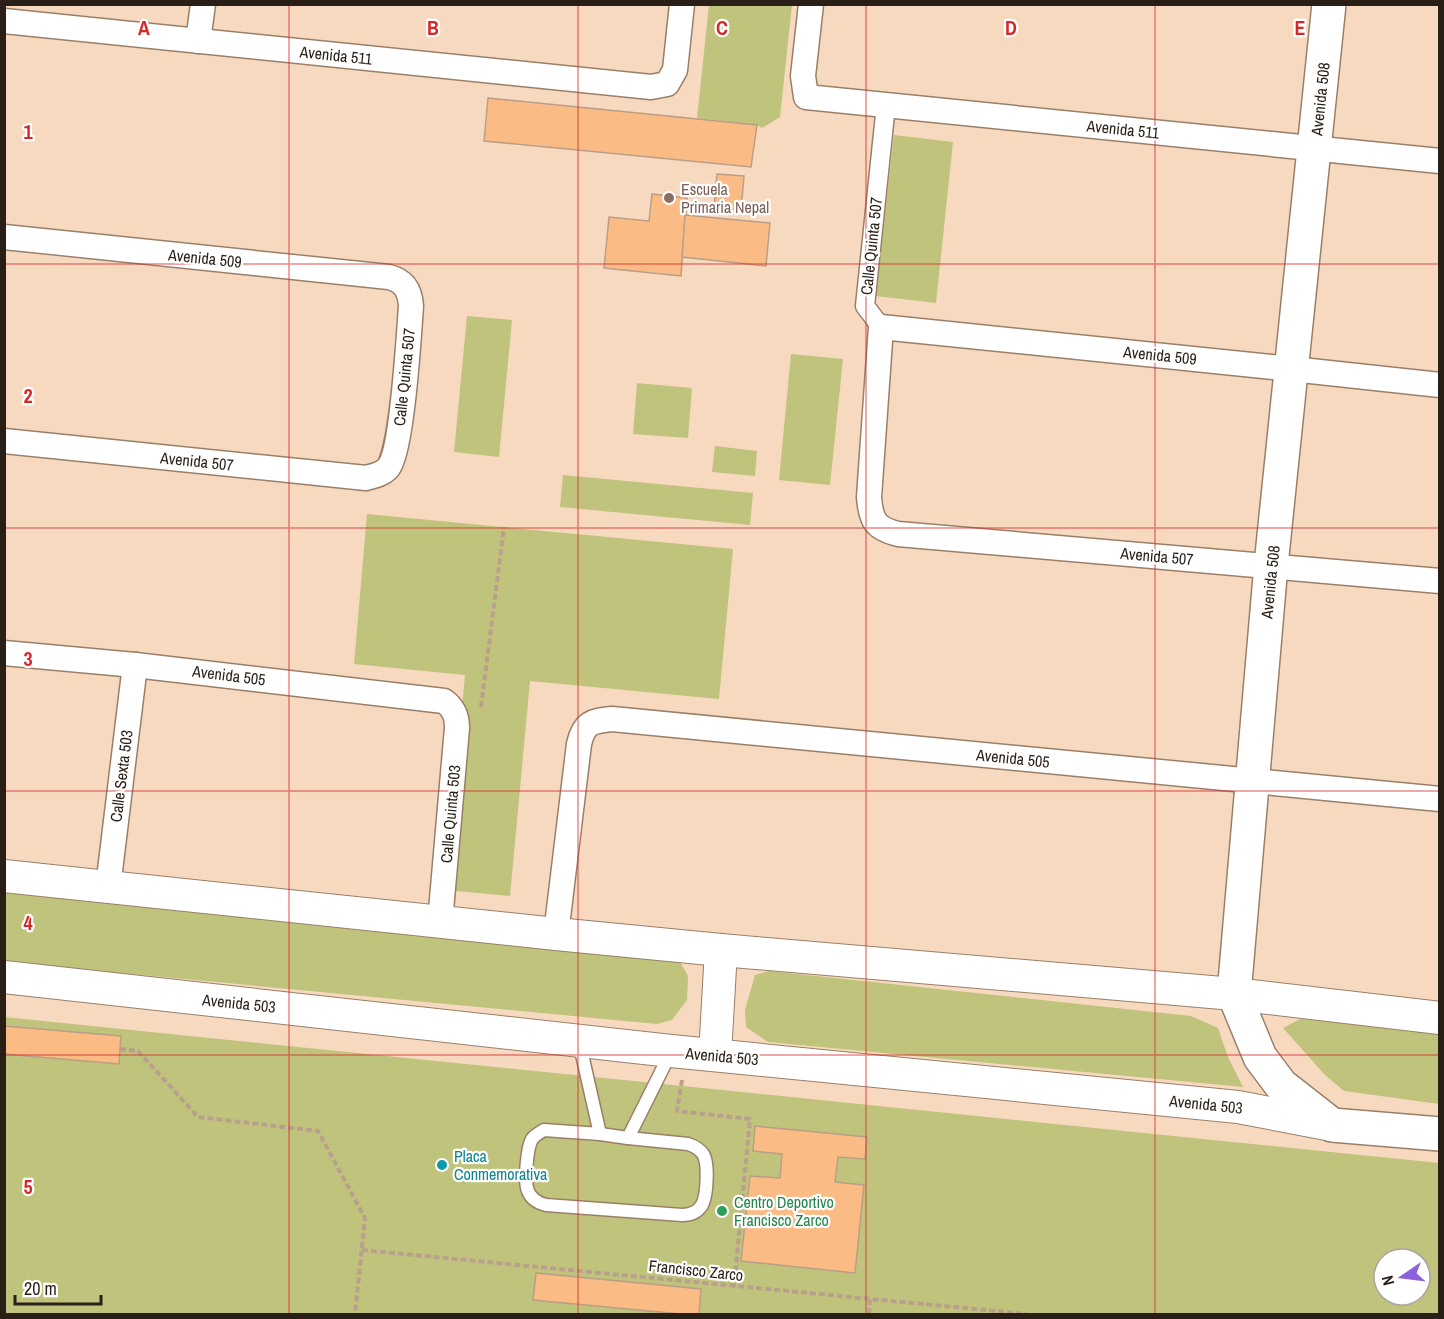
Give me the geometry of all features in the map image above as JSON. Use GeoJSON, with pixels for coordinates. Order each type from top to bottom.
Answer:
{"type":"FeatureCollection","features":[{"type":"Feature","properties":{"kind":"main road","name":"Avenida 508"},"geometry":{"type":"LineString","coordinates":[[1329,4],[1271,565],[1234,994],[1260,1057],[1281,1085],[1332,1125]]}},
{"type":"Feature","properties":{"kind":"main road","name":"Avenida 503"},"geometry":{"type":"LineString","coordinates":[[1332,1125],[1440,1134]]}},
{"type":"Feature","properties":{"kind":"street"},"geometry":{"type":"LineString","coordinates":[[198,41],[203,4]]}},
{"type":"Feature","properties":{"kind":"street","name":"Avenida 511"},"geometry":{"type":"LineString","coordinates":[[4,21],[651,87],[667,84],[675,70],[682,4]]}},
{"type":"Feature","properties":{"kind":"street","name":"Avenida 511"},"geometry":{"type":"LineString","coordinates":[[811,4],[803,76],[807,97],[1440,161]]}},
{"type":"Feature","properties":{"kind":"street","name":"Calle Quinta 507"},"geometry":{"type":"LineString","coordinates":[[881,327],[865,306],[886,105]]}},
{"type":"Feature","properties":{"kind":"street","name":"Avenida 509"},"geometry":{"type":"LineString","coordinates":[[4,237],[389,277],[398,279],[404,284]]}},
{"type":"Feature","properties":{"kind":"street","name":"Calle Quinta 507"},"geometry":{"type":"LineString","coordinates":[[387,469],[397,446],[411,306],[410,295],[404,284]]}},
{"type":"Feature","properties":{"kind":"street","name":"Avenida 509"},"geometry":{"type":"LineString","coordinates":[[881,327],[1440,385]]}},
{"type":"Feature","properties":{"kind":"street","name":"Avenida 507"},"geometry":{"type":"LineString","coordinates":[[881,327],[869,497],[870,512],[876,524],[886,531],[898,534],[1440,581]]}},
{"type":"Feature","properties":{"kind":"street","name":"Avenida 507"},"geometry":{"type":"LineString","coordinates":[[4,441],[366,478],[387,469]]}},
{"type":"Feature","properties":{"kind":"street","name":"Avenida 505"},"geometry":{"type":"LineString","coordinates":[[4,653],[135,664],[435,699],[444,701],[454,712]]}},
{"type":"Feature","properties":{"kind":"street","name":"Calle Sexta 503"},"geometry":{"type":"LineString","coordinates":[[108,887],[135,664]]}},
{"type":"Feature","properties":{"kind":"street","name":"Calle Quinta 503"},"geometry":{"type":"LineString","coordinates":[[440,922],[458,728],[454,712]]}},
{"type":"Feature","properties":{"kind":"street","name":"Avenida 505"},"geometry":{"type":"LineString","coordinates":[[556,934],[579,744],[587,725],[612,718],[1440,799]]}},
{"type":"Feature","properties":{"kind":"street"},"geometry":{"type":"LineString","coordinates":[[4,876],[721,950],[1234,994],[1440,1018]]}},
{"type":"Feature","properties":{"kind":"street"},"geometry":{"type":"LineString","coordinates":[[715,1055],[721,950]]}},
{"type":"Feature","properties":{"kind":"street","name":"Avenida 503"},"geometry":{"type":"LineString","coordinates":[[4,977],[671,1051],[1238,1107],[1332,1125]]}},
{"type":"Feature","properties":{"kind":"lane"},"geometry":{"type":"LineString","coordinates":[[579,1041],[600,1134]]}},
{"type":"Feature","properties":{"kind":"lane"},"geometry":{"type":"LineString","coordinates":[[628,1138],[671,1051]]}},
{"type":"Feature","properties":{"kind":"lane"},"geometry":{"type":"LineString","coordinates":[[552,1129],[600,1134],[688,1144],[696,1147],[706,1159],[707,1168],[705,1196],[702,1204],[690,1215],[682,1215],[557,1206],[538,1203],[531,1198],[527,1190],[527,1171],[529,1149],[536,1134],[552,1129]]}},
{"type":"Feature","properties":{"kind":"path"},"geometry":{"type":"LineString","coordinates":[[454,712],[473,717],[477,716],[481,710],[504,527]]}},
{"type":"Feature","properties":{"kind":"path"},"geometry":{"type":"LineString","coordinates":[[120,1049],[138,1051],[198,1117],[318,1131],[365,1218],[355,1314]]}},
{"type":"Feature","properties":{"kind":"path","name":"Francisco Zarco"},"geometry":{"type":"LineString","coordinates":[[362,1250],[1027,1314]]}},
{"type":"Feature","properties":{"kind":"path"},"geometry":{"type":"LineString","coordinates":[[869,1314],[870,1299]]}},
{"type":"Feature","properties":{"kind":"green space"},"geometry":{"type":"Polygon","coordinates":[[[709,5],[792,5],[780,117],[762,128],[757,125],[697,118],[709,5]]]}},
{"type":"Feature","properties":{"kind":"green space"},"geometry":{"type":"Polygon","coordinates":[[[894,135],[953,142],[936,303],[876,296],[894,135]]]}},
{"type":"Feature","properties":{"kind":"green space"},"geometry":{"type":"Polygon","coordinates":[[[467,316],[512,320],[499,457],[454,452],[467,316]]]}},
{"type":"Feature","properties":{"kind":"green space"},"geometry":{"type":"Polygon","coordinates":[[[791,354],[843,359],[830,485],[779,480],[791,354]]]}},
{"type":"Feature","properties":{"kind":"green space"},"geometry":{"type":"Polygon","coordinates":[[[637,383],[692,388],[688,438],[633,434],[637,383]]]}},
{"type":"Feature","properties":{"kind":"green space"},"geometry":{"type":"Polygon","coordinates":[[[715,446],[757,451],[755,476],[712,472],[715,446]]]}},
{"type":"Feature","properties":{"kind":"green space"},"geometry":{"type":"Polygon","coordinates":[[[563,475],[753,493],[750,525],[560,507],[563,475]]]}},
{"type":"Feature","properties":{"kind":"green space"},"geometry":{"type":"Polygon","coordinates":[[[367,514],[733,549],[719,699],[530,681],[510,896],[445,890],[465,675],[354,664],[367,514]]]}},
{"type":"Feature","properties":{"kind":"green space"},"geometry":{"type":"Polygon","coordinates":[[[4,892],[679,960],[688,976],[687,1000],[672,1020],[657,1024],[5,962],[4,892]]]}},
{"type":"Feature","properties":{"kind":"green space"},"geometry":{"type":"Polygon","coordinates":[[[769,971],[1191,1016],[1218,1028],[1228,1057],[1243,1087],[768,1042],[746,1027],[745,1010],[755,975],[769,971]]]}},
{"type":"Feature","properties":{"kind":"green space","name":"Centro Deportivo Francisco Zarco"},"geometry":{"type":"Polygon","coordinates":[[[4,1017],[1439,1163],[1439,1314],[5,1314],[4,1017]]]}},
{"type":"Feature","properties":{"kind":"green space"},"geometry":{"type":"Polygon","coordinates":[[[1300,1019],[1439,1033],[1439,1104],[1344,1091],[1325,1075],[1283,1028],[1300,1019]]]}},
{"type":"Feature","properties":{"kind":"building"},"geometry":{"type":"Polygon","coordinates":[[[488,98],[757,125],[751,167],[484,141],[488,98]]]}},
{"type":"Feature","properties":{"kind":"building"},"geometry":{"type":"Polygon","coordinates":[[[717,174],[744,176],[741,210],[714,208],[717,174]]]}},
{"type":"Feature","properties":{"kind":"building"},"geometry":{"type":"Polygon","coordinates":[[[652,194],[687,198],[681,276],[604,268],[609,217],[649,221],[652,194]]]}},
{"type":"Feature","properties":{"kind":"building"},"geometry":{"type":"Polygon","coordinates":[[[685,215],[770,223],[766,266],[682,257],[685,215]]]}},
{"type":"Feature","properties":{"kind":"building"},"geometry":{"type":"Polygon","coordinates":[[[4,1026],[121,1036],[119,1064],[4,1054],[4,1026]]]}},
{"type":"Feature","properties":{"kind":"building"},"geometry":{"type":"Polygon","coordinates":[[[755,1126],[867,1137],[865,1159],[838,1157],[835,1182],[864,1185],[855,1273],[741,1261],[750,1176],[780,1178],[782,1154],[753,1151],[755,1126]]]}},
{"type":"Feature","properties":{"kind":"building"},"geometry":{"type":"Polygon","coordinates":[[[536,1273],[701,1289],[699,1314],[533,1300],[536,1273]]]}},
{"type":"Feature","properties":{"kind":"place","name":"Escuela Primaria Nepal"},"geometry":{"type":"Point","coordinates":[669,198]}},
{"type":"Feature","properties":{"kind":"place","name":"Placa Conmemorativa"},"geometry":{"type":"Point","coordinates":[442,1165]}},
{"type":"Feature","properties":{"kind":"place","name":"Centro Deportivo Francisco Zarco"},"geometry":{"type":"Point","coordinates":[722,1211]}}]}
